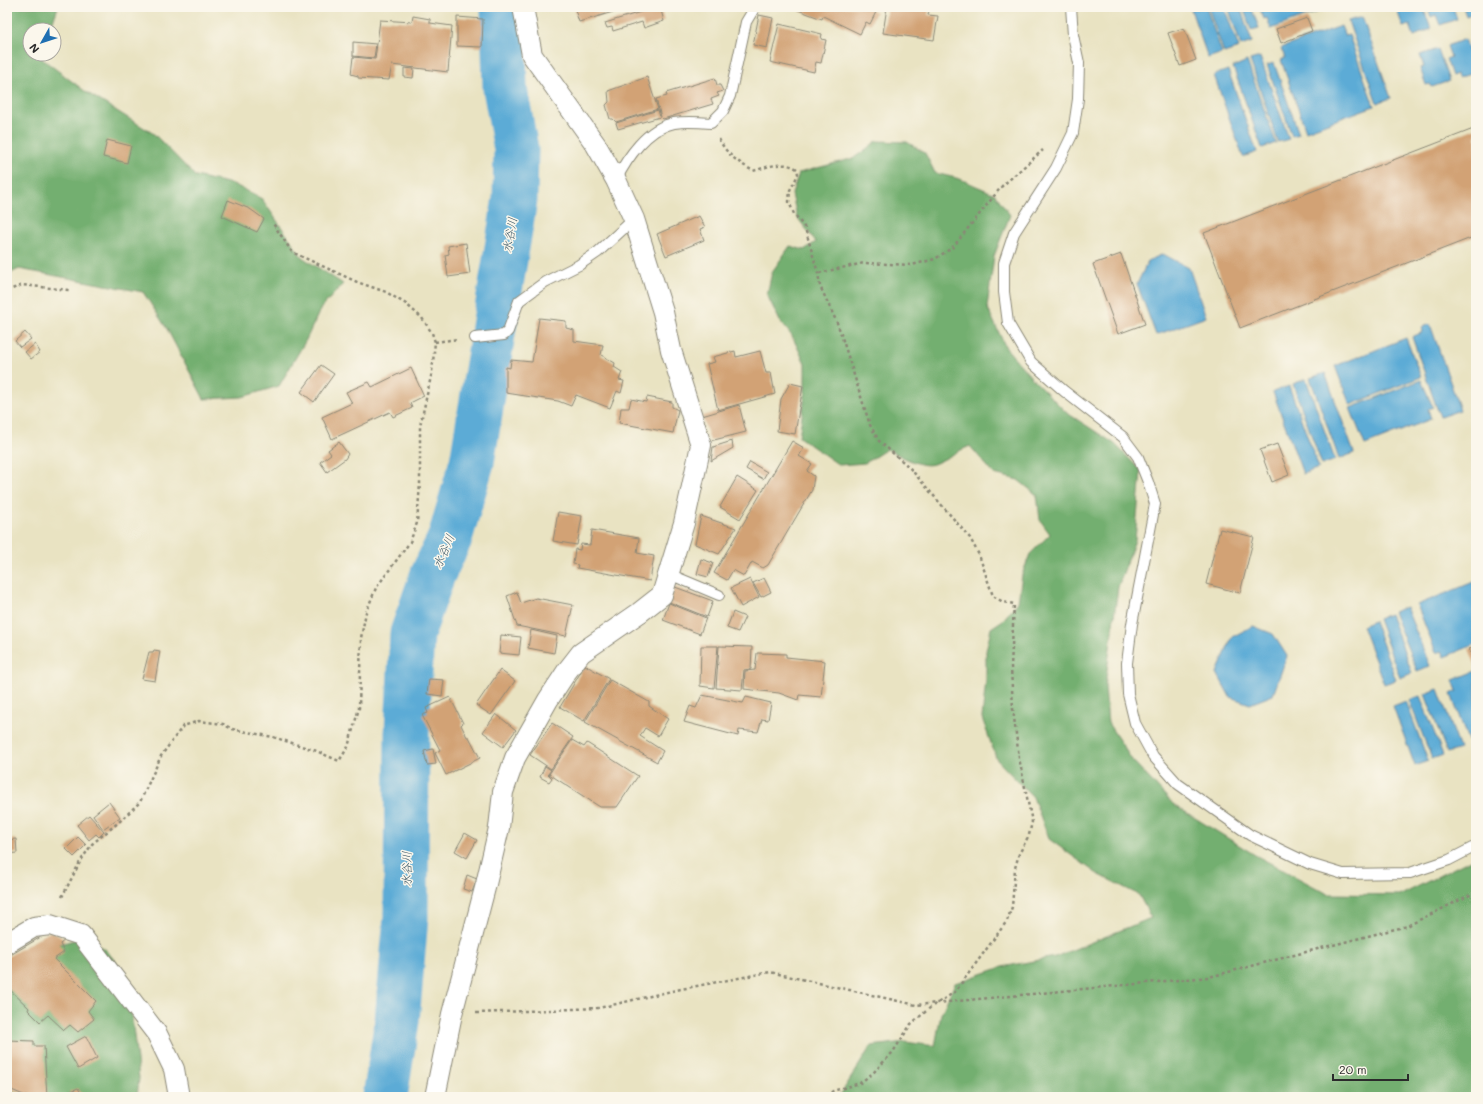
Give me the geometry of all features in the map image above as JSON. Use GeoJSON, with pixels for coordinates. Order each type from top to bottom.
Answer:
{"type":"FeatureCollection","features":[{"type":"Feature","properties":{"kind":"street"},"geometry":{"type":"LineString","coordinates":[[434,1097],[452,1014],[488,877],[499,828],[503,792],[515,758],[548,700],[567,671],[582,653],[662,595],[684,523],[701,445],[671,350],[662,312],[634,220],[616,180],[596,145],[532,55],[524,8]]}},
{"type":"Feature","properties":{"kind":"street"},"geometry":{"type":"LineString","coordinates":[[7,943],[34,927],[50,926],[81,935],[157,1034],[174,1069],[179,1097]]}},
{"type":"Feature","properties":{"kind":"lane"},"geometry":{"type":"LineString","coordinates":[[616,180],[623,166],[642,141],[659,129],[674,123],[711,123],[723,111],[730,96],[746,22],[755,7]]}},
{"type":"Feature","properties":{"kind":"lane"},"geometry":{"type":"LineString","coordinates":[[1071,7],[1073,35],[1079,63],[1078,99],[1073,133],[1056,168],[1014,233],[1004,263],[1004,292],[1008,323],[1031,362],[1064,391],[1124,437],[1138,457],[1155,504],[1132,624],[1127,663],[1128,694],[1135,723],[1153,756],[1178,784],[1250,835],[1310,864],[1343,874],[1410,873],[1448,860],[1476,846]]}},
{"type":"Feature","properties":{"kind":"lane"},"geometry":{"type":"LineString","coordinates":[[474,338],[504,335],[508,331],[519,301],[545,282],[579,265],[598,252],[634,220]]}},
{"type":"Feature","properties":{"kind":"lane"},"geometry":{"type":"LineString","coordinates":[[669,574],[719,595]]}},
{"type":"Feature","properties":{"kind":"path"},"geometry":{"type":"LineString","coordinates":[[711,123],[725,151],[736,161],[753,171],[782,164],[792,165],[797,169],[798,174],[796,181],[790,190],[789,202],[794,214],[804,227],[818,273],[820,286],[838,325],[870,425],[879,440],[909,467],[970,538],[979,555],[993,596],[1003,602],[1014,604],[1012,648],[1013,709],[1019,758],[1032,822],[1029,835],[1019,854],[1015,868],[1012,907],[1007,922],[954,992],[911,1024],[893,1052],[874,1072],[860,1083],[832,1091],[823,1097]]}},
{"type":"Feature","properties":{"kind":"path"},"geometry":{"type":"LineString","coordinates":[[818,273],[864,263],[912,265],[935,259],[953,247],[1002,186],[1045,149]]}},
{"type":"Feature","properties":{"kind":"path"},"geometry":{"type":"LineString","coordinates":[[62,897],[80,862],[92,844],[119,822],[140,802],[162,756],[184,726],[199,721],[224,724],[232,728],[272,737],[314,750],[339,761],[348,748],[357,720],[359,708],[361,638],[366,612],[376,588],[410,542],[417,523],[420,484],[420,426],[432,372],[435,342],[432,333],[422,318],[406,304],[386,292],[357,282],[292,252],[272,222]]}},
{"type":"Feature","properties":{"kind":"path"},"geometry":{"type":"LineString","coordinates":[[7,291],[22,285],[69,290]]}},
{"type":"Feature","properties":{"kind":"path"},"geometry":{"type":"LineString","coordinates":[[435,342],[474,338]]}},
{"type":"Feature","properties":{"kind":"path"},"geometry":{"type":"LineString","coordinates":[[452,1014],[599,1008],[676,990],[770,972],[916,1005],[1209,977],[1407,926],[1476,892]]}},
{"type":"Feature","properties":{"kind":"green space"},"geometry":{"type":"Polygon","coordinates":[[[7,7],[58,7],[53,22],[22,22],[22,62],[46,62],[86,92],[154,134],[195,176],[233,184],[262,199],[302,257],[343,284],[321,308],[306,340],[279,386],[242,397],[204,399],[167,329],[143,292],[19,269],[7,275],[7,7]]]}},
{"type":"Feature","properties":{"kind":"green space"},"geometry":{"type":"Polygon","coordinates":[[[877,141],[907,142],[925,153],[935,173],[960,179],[995,194],[1010,215],[994,256],[987,307],[1006,348],[1031,377],[1067,413],[1115,444],[1141,471],[1135,540],[1118,587],[1105,686],[1108,723],[1132,760],[1174,805],[1255,855],[1328,894],[1401,895],[1476,857],[1476,1097],[839,1097],[871,1046],[905,1042],[935,1046],[941,1014],[955,983],[1002,967],[1055,957],[1151,918],[1139,895],[1096,873],[1049,839],[1033,797],[997,760],[982,718],[986,680],[986,651],[991,628],[1003,620],[1018,602],[1022,575],[1030,554],[1050,534],[1040,520],[1037,495],[1018,480],[994,474],[970,446],[930,465],[924,465],[911,461],[887,449],[865,463],[839,465],[799,437],[805,395],[805,363],[792,336],[780,321],[767,295],[772,272],[790,246],[804,250],[816,242],[797,217],[792,194],[799,173],[854,158],[877,141]]]}},
{"type":"Feature","properties":{"kind":"green space"},"geometry":{"type":"Polygon","coordinates":[[[81,938],[105,949],[127,975],[139,1078],[137,1097],[7,1097],[7,989],[56,945],[81,938]]]}},
{"type":"Feature","properties":{"kind":"water"},"geometry":{"type":"Polygon","coordinates":[[[1190,7],[1206,7],[1222,53],[1208,58],[1190,7]]]}},
{"type":"Feature","properties":{"kind":"water"},"geometry":{"type":"Polygon","coordinates":[[[1208,7],[1224,7],[1239,48],[1224,53],[1208,7]]]}},
{"type":"Feature","properties":{"kind":"water"},"geometry":{"type":"Polygon","coordinates":[[[1228,7],[1240,7],[1252,42],[1241,46],[1228,7]]]}},
{"type":"Feature","properties":{"kind":"water"},"geometry":{"type":"Polygon","coordinates":[[[1243,7],[1251,7],[1259,28],[1251,30],[1243,7]]]}},
{"type":"Feature","properties":{"kind":"water"},"geometry":{"type":"Polygon","coordinates":[[[1259,7],[1331,7],[1271,29],[1267,18],[1264,19],[1259,7]]]}},
{"type":"Feature","properties":{"kind":"water"},"geometry":{"type":"Polygon","coordinates":[[[1403,7],[1423,7],[1431,29],[1414,36],[1410,25],[1403,27],[1397,10],[1403,7]]]}},
{"type":"Feature","properties":{"kind":"water"},"geometry":{"type":"Polygon","coordinates":[[[1427,7],[1453,7],[1457,19],[1440,25],[1436,15],[1431,17],[1427,7]]]}},
{"type":"Feature","properties":{"kind":"water"},"geometry":{"type":"Polygon","coordinates":[[[1463,7],[1476,7],[1476,12],[1466,16],[1463,7]]]}},
{"type":"Feature","properties":{"kind":"water"},"geometry":{"type":"Polygon","coordinates":[[[1362,17],[1391,98],[1377,103],[1348,21],[1362,17]]]}},
{"type":"Feature","properties":{"kind":"water"},"geometry":{"type":"Polygon","coordinates":[[[1341,26],[1345,36],[1349,35],[1374,106],[1306,131],[1281,60],[1285,58],[1281,48],[1341,26]]]}},
{"type":"Feature","properties":{"kind":"water"},"geometry":{"type":"Polygon","coordinates":[[[1465,39],[1476,72],[1458,78],[1457,74],[1452,76],[1446,59],[1451,57],[1447,46],[1465,39]]]}},
{"type":"Feature","properties":{"kind":"water"},"geometry":{"type":"Polygon","coordinates":[[[1438,49],[1449,81],[1432,87],[1430,84],[1426,85],[1420,68],[1424,67],[1420,55],[1438,49]]]}},
{"type":"Feature","properties":{"kind":"water"},"geometry":{"type":"Polygon","coordinates":[[[1260,57],[1289,139],[1278,142],[1250,60],[1260,57]]]}},
{"type":"Feature","properties":{"kind":"water"},"geometry":{"type":"Polygon","coordinates":[[[1247,61],[1276,143],[1262,148],[1233,67],[1247,61]]]}},
{"type":"Feature","properties":{"kind":"water"},"geometry":{"type":"Polygon","coordinates":[[[1274,63],[1299,134],[1292,136],[1267,65],[1274,63]]]}},
{"type":"Feature","properties":{"kind":"water"},"geometry":{"type":"Polygon","coordinates":[[[1228,70],[1257,152],[1243,157],[1214,75],[1228,70]]]}},
{"type":"Feature","properties":{"kind":"water"},"geometry":{"type":"Polygon","coordinates":[[[1163,254],[1189,268],[1206,317],[1156,335],[1137,284],[1148,261],[1163,254]]]}},
{"type":"Feature","properties":{"kind":"water"},"geometry":{"type":"Polygon","coordinates":[[[1430,324],[1460,410],[1440,417],[1412,337],[1423,332],[1422,327],[1430,324]]]}},
{"type":"Feature","properties":{"kind":"water"},"geometry":{"type":"Polygon","coordinates":[[[1406,338],[1421,377],[1350,405],[1335,366],[1406,338]]]}},
{"type":"Feature","properties":{"kind":"water"},"geometry":{"type":"Polygon","coordinates":[[[1325,373],[1354,453],[1339,459],[1310,378],[1325,373]]]}},
{"type":"Feature","properties":{"kind":"water"},"geometry":{"type":"Polygon","coordinates":[[[1306,379],[1335,460],[1322,465],[1293,384],[1306,379]]]}},
{"type":"Feature","properties":{"kind":"water"},"geometry":{"type":"Polygon","coordinates":[[[1421,380],[1433,407],[1428,409],[1431,419],[1365,445],[1350,408],[1421,380]]]}},
{"type":"Feature","properties":{"kind":"water"},"geometry":{"type":"Polygon","coordinates":[[[1289,386],[1319,468],[1303,474],[1273,392],[1289,386]]]}},
{"type":"Feature","properties":{"kind":"water"},"geometry":{"type":"Polygon","coordinates":[[[1476,581],[1476,644],[1444,657],[1441,651],[1436,653],[1417,605],[1476,581]]]}},
{"type":"Feature","properties":{"kind":"water"},"geometry":{"type":"Polygon","coordinates":[[[1406,607],[1430,666],[1417,671],[1393,612],[1406,607]]]}},
{"type":"Feature","properties":{"kind":"water"},"geometry":{"type":"Polygon","coordinates":[[[1390,614],[1412,673],[1400,678],[1378,619],[1390,614]]]}},
{"type":"Feature","properties":{"kind":"water"},"geometry":{"type":"Polygon","coordinates":[[[1374,621],[1396,680],[1384,684],[1362,626],[1374,621]]]}},
{"type":"Feature","properties":{"kind":"water"},"geometry":{"type":"Polygon","coordinates":[[[1253,626],[1273,634],[1287,656],[1273,695],[1250,704],[1230,697],[1217,673],[1232,637],[1253,626]]]}},
{"type":"Feature","properties":{"kind":"water"},"geometry":{"type":"Polygon","coordinates":[[[1476,671],[1476,741],[1469,743],[1451,694],[1457,691],[1453,680],[1476,671]]]}},
{"type":"Feature","properties":{"kind":"water"},"geometry":{"type":"Polygon","coordinates":[[[1438,689],[1460,749],[1447,753],[1425,694],[1438,689]]]}},
{"type":"Feature","properties":{"kind":"water"},"geometry":{"type":"Polygon","coordinates":[[[1420,696],[1443,755],[1432,759],[1409,700],[1420,696]]]}},
{"type":"Feature","properties":{"kind":"water"},"geometry":{"type":"Polygon","coordinates":[[[1406,701],[1428,761],[1415,766],[1393,706],[1406,701]]]}},
{"type":"Feature","properties":{"kind":"building"},"geometry":{"type":"Polygon","coordinates":[[[574,7],[630,7],[579,22],[574,7]]]}},
{"type":"Feature","properties":{"kind":"building"},"geometry":{"type":"Polygon","coordinates":[[[660,7],[664,21],[644,28],[642,22],[613,31],[612,27],[607,28],[605,23],[660,7]]]}},
{"type":"Feature","properties":{"kind":"building"},"geometry":{"type":"Polygon","coordinates":[[[790,7],[873,7],[872,9],[876,12],[870,24],[866,22],[860,34],[823,16],[822,19],[790,7]]]}},
{"type":"Feature","properties":{"kind":"building"},"geometry":{"type":"Polygon","coordinates":[[[887,7],[930,7],[928,15],[938,16],[934,40],[883,33],[887,7]]]}},
{"type":"Feature","properties":{"kind":"building"},"geometry":{"type":"Polygon","coordinates":[[[759,15],[773,18],[767,48],[753,45],[759,15]]]}},
{"type":"Feature","properties":{"kind":"building"},"geometry":{"type":"Polygon","coordinates":[[[413,16],[430,19],[430,23],[452,26],[448,72],[392,65],[389,80],[358,78],[358,76],[351,74],[353,57],[375,59],[380,20],[412,22],[413,16]]]}},
{"type":"Feature","properties":{"kind":"building"},"geometry":{"type":"Polygon","coordinates":[[[457,17],[483,19],[482,47],[457,46],[457,17]]]}},
{"type":"Feature","properties":{"kind":"building"},"geometry":{"type":"Polygon","coordinates":[[[1307,18],[1312,31],[1281,43],[1276,29],[1307,18]]]}},
{"type":"Feature","properties":{"kind":"building"},"geometry":{"type":"Polygon","coordinates":[[[779,24],[822,34],[821,39],[826,40],[821,63],[816,62],[814,72],[770,62],[779,24]]]}},
{"type":"Feature","properties":{"kind":"building"},"geometry":{"type":"Polygon","coordinates":[[[1184,28],[1196,60],[1180,66],[1168,33],[1184,28]]]}},
{"type":"Feature","properties":{"kind":"building"},"geometry":{"type":"Polygon","coordinates":[[[353,42],[376,44],[374,58],[353,56],[353,42]]]}},
{"type":"Feature","properties":{"kind":"building"},"geometry":{"type":"Polygon","coordinates":[[[404,68],[414,69],[413,78],[404,77],[404,68]]]}},
{"type":"Feature","properties":{"kind":"building"},"geometry":{"type":"Polygon","coordinates":[[[647,77],[658,109],[616,122],[613,119],[610,119],[606,105],[609,102],[608,91],[647,77]]]}},
{"type":"Feature","properties":{"kind":"building"},"geometry":{"type":"Polygon","coordinates":[[[715,78],[717,85],[720,85],[723,91],[717,93],[719,96],[711,99],[713,104],[663,119],[661,117],[656,99],[667,96],[666,93],[715,78]]]}},
{"type":"Feature","properties":{"kind":"building"},"geometry":{"type":"Polygon","coordinates":[[[658,110],[660,117],[618,129],[616,123],[658,110]]]}},
{"type":"Feature","properties":{"kind":"building"},"geometry":{"type":"Polygon","coordinates":[[[1476,128],[1476,236],[1240,328],[1204,233],[1476,128]]]}},
{"type":"Feature","properties":{"kind":"building"},"geometry":{"type":"Polygon","coordinates":[[[107,140],[131,146],[127,163],[103,157],[107,140]]]}},
{"type":"Feature","properties":{"kind":"building"},"geometry":{"type":"Polygon","coordinates":[[[228,200],[250,209],[264,219],[257,232],[222,216],[228,200]]]}},
{"type":"Feature","properties":{"kind":"building"},"geometry":{"type":"Polygon","coordinates":[[[699,216],[705,227],[700,229],[704,240],[666,256],[657,234],[699,216]]]}},
{"type":"Feature","properties":{"kind":"building"},"geometry":{"type":"Polygon","coordinates":[[[466,243],[470,274],[448,277],[445,255],[449,254],[448,246],[466,243]]]}},
{"type":"Feature","properties":{"kind":"building"},"geometry":{"type":"Polygon","coordinates":[[[1121,254],[1145,324],[1118,334],[1093,264],[1121,254]]]}},
{"type":"Feature","properties":{"kind":"building"},"geometry":{"type":"Polygon","coordinates":[[[539,318],[566,321],[566,328],[574,330],[574,341],[603,345],[601,355],[615,363],[614,367],[622,372],[619,380],[624,381],[621,393],[617,391],[610,408],[576,395],[571,406],[558,401],[506,393],[506,367],[510,368],[511,360],[532,362],[539,318]]]}},
{"type":"Feature","properties":{"kind":"building"},"geometry":{"type":"Polygon","coordinates":[[[25,332],[31,339],[20,347],[15,341],[25,332]]]}},
{"type":"Feature","properties":{"kind":"building"},"geometry":{"type":"Polygon","coordinates":[[[35,344],[40,352],[31,359],[25,352],[35,344]]]}},
{"type":"Feature","properties":{"kind":"building"},"geometry":{"type":"Polygon","coordinates":[[[735,351],[736,357],[760,351],[766,373],[771,373],[775,394],[718,410],[707,364],[715,362],[713,357],[735,351]]]}},
{"type":"Feature","properties":{"kind":"building"},"geometry":{"type":"Polygon","coordinates":[[[321,365],[334,374],[314,402],[301,392],[321,365]]]}},
{"type":"Feature","properties":{"kind":"building"},"geometry":{"type":"Polygon","coordinates":[[[411,368],[424,396],[410,403],[412,408],[393,417],[390,412],[332,439],[322,417],[352,403],[346,392],[369,382],[372,387],[411,368]]]}},
{"type":"Feature","properties":{"kind":"building"},"geometry":{"type":"Polygon","coordinates":[[[790,383],[803,386],[795,434],[777,431],[781,399],[790,383]]]}},
{"type":"Feature","properties":{"kind":"building"},"geometry":{"type":"Polygon","coordinates":[[[647,397],[672,402],[672,407],[678,410],[673,433],[619,423],[621,408],[629,408],[631,399],[646,402],[647,397]]]}},
{"type":"Feature","properties":{"kind":"building"},"geometry":{"type":"Polygon","coordinates":[[[739,405],[746,432],[710,441],[702,416],[739,405]]]}},
{"type":"Feature","properties":{"kind":"building"},"geometry":{"type":"Polygon","coordinates":[[[732,441],[733,448],[711,461],[713,447],[732,441]]]}},
{"type":"Feature","properties":{"kind":"building"},"geometry":{"type":"Polygon","coordinates":[[[792,441],[804,448],[799,456],[812,464],[807,471],[814,476],[812,490],[768,565],[763,568],[752,562],[744,576],[733,570],[727,580],[714,573],[792,441]]]}},
{"type":"Feature","properties":{"kind":"building"},"geometry":{"type":"Polygon","coordinates":[[[339,442],[348,454],[345,459],[327,472],[320,462],[331,454],[328,450],[339,442]]]}},
{"type":"Feature","properties":{"kind":"building"},"geometry":{"type":"Polygon","coordinates":[[[1277,444],[1289,475],[1272,482],[1260,450],[1277,444]]]}},
{"type":"Feature","properties":{"kind":"building"},"geometry":{"type":"Polygon","coordinates":[[[750,462],[767,472],[763,479],[746,469],[750,462]]]}},
{"type":"Feature","properties":{"kind":"building"},"geometry":{"type":"Polygon","coordinates":[[[737,477],[758,490],[740,519],[720,507],[737,477]]]}},
{"type":"Feature","properties":{"kind":"building"},"geometry":{"type":"Polygon","coordinates":[[[558,512],[582,516],[577,545],[553,541],[558,512]]]}},
{"type":"Feature","properties":{"kind":"building"},"geometry":{"type":"Polygon","coordinates":[[[701,516],[736,528],[719,554],[695,544],[701,516]]]}},
{"type":"Feature","properties":{"kind":"building"},"geometry":{"type":"Polygon","coordinates":[[[1220,529],[1254,537],[1240,593],[1206,584],[1220,529]]]}},
{"type":"Feature","properties":{"kind":"building"},"geometry":{"type":"Polygon","coordinates":[[[592,530],[639,538],[637,553],[654,556],[650,581],[577,568],[578,565],[573,564],[575,549],[580,550],[581,544],[590,545],[592,530]]]}},
{"type":"Feature","properties":{"kind":"building"},"geometry":{"type":"Polygon","coordinates":[[[701,559],[713,563],[708,577],[697,574],[701,559]]]}},
{"type":"Feature","properties":{"kind":"building"},"geometry":{"type":"Polygon","coordinates":[[[764,578],[771,592],[761,597],[753,583],[764,578]]]}},
{"type":"Feature","properties":{"kind":"building"},"geometry":{"type":"Polygon","coordinates":[[[750,579],[759,597],[741,607],[731,588],[750,579]]]}},
{"type":"Feature","properties":{"kind":"building"},"geometry":{"type":"Polygon","coordinates":[[[675,587],[713,601],[707,617],[669,602],[675,587]]]}},
{"type":"Feature","properties":{"kind":"building"},"geometry":{"type":"Polygon","coordinates":[[[517,592],[521,603],[536,598],[573,605],[566,636],[517,626],[507,596],[517,592]]]}},
{"type":"Feature","properties":{"kind":"building"},"geometry":{"type":"Polygon","coordinates":[[[669,603],[706,618],[700,634],[663,620],[669,603]]]}},
{"type":"Feature","properties":{"kind":"building"},"geometry":{"type":"Polygon","coordinates":[[[733,612],[745,617],[738,632],[727,628],[733,612]]]}},
{"type":"Feature","properties":{"kind":"building"},"geometry":{"type":"Polygon","coordinates":[[[531,630],[557,636],[554,653],[528,648],[531,630]]]}},
{"type":"Feature","properties":{"kind":"building"},"geometry":{"type":"Polygon","coordinates":[[[501,635],[521,637],[519,655],[499,653],[501,635]]]}},
{"type":"Feature","properties":{"kind":"building"},"geometry":{"type":"Polygon","coordinates":[[[701,646],[718,646],[714,688],[700,686],[701,646]]]}},
{"type":"Feature","properties":{"kind":"building"},"geometry":{"type":"Polygon","coordinates":[[[719,646],[752,647],[751,669],[744,670],[742,690],[716,688],[719,646]]]}},
{"type":"Feature","properties":{"kind":"building"},"geometry":{"type":"Polygon","coordinates":[[[1476,647],[1476,667],[1469,649],[1476,647]]]}},
{"type":"Feature","properties":{"kind":"building"},"geometry":{"type":"Polygon","coordinates":[[[154,650],[160,651],[155,681],[142,679],[149,652],[153,652],[154,650]]]}},
{"type":"Feature","properties":{"kind":"building"},"geometry":{"type":"Polygon","coordinates":[[[757,653],[786,654],[786,657],[825,661],[821,697],[799,695],[798,700],[779,693],[744,689],[745,671],[755,670],[757,653]]]}},
{"type":"Feature","properties":{"kind":"building"},"geometry":{"type":"Polygon","coordinates":[[[585,665],[609,679],[584,721],[560,707],[585,665]]]}},
{"type":"Feature","properties":{"kind":"building"},"geometry":{"type":"Polygon","coordinates":[[[500,670],[515,681],[491,715],[476,705],[500,670]]]}},
{"type":"Feature","properties":{"kind":"building"},"geometry":{"type":"Polygon","coordinates":[[[429,679],[444,680],[442,696],[427,694],[429,679]]]}},
{"type":"Feature","properties":{"kind":"building"},"geometry":{"type":"Polygon","coordinates":[[[610,680],[649,702],[649,706],[668,719],[658,736],[645,728],[640,736],[663,751],[657,762],[585,722],[610,680]]]}},
{"type":"Feature","properties":{"kind":"building"},"geometry":{"type":"Polygon","coordinates":[[[702,695],[743,703],[746,697],[771,703],[768,720],[762,719],[758,732],[739,730],[738,736],[684,722],[690,706],[696,708],[702,695]]]}},
{"type":"Feature","properties":{"kind":"building"},"geometry":{"type":"Polygon","coordinates":[[[450,697],[463,723],[461,725],[480,758],[446,775],[435,753],[440,750],[422,715],[428,713],[426,708],[450,697]]]}},
{"type":"Feature","properties":{"kind":"building"},"geometry":{"type":"Polygon","coordinates":[[[496,714],[516,730],[503,747],[483,732],[496,714]]]}},
{"type":"Feature","properties":{"kind":"building"},"geometry":{"type":"Polygon","coordinates":[[[552,723],[573,737],[551,769],[530,755],[552,723]]]}},
{"type":"Feature","properties":{"kind":"building"},"geometry":{"type":"Polygon","coordinates":[[[572,740],[584,747],[587,743],[638,776],[617,807],[600,807],[549,774],[572,740]]]}},
{"type":"Feature","properties":{"kind":"building"},"geometry":{"type":"Polygon","coordinates":[[[433,749],[436,764],[427,765],[424,751],[433,749]]]}},
{"type":"Feature","properties":{"kind":"building"},"geometry":{"type":"Polygon","coordinates":[[[545,766],[551,770],[548,774],[552,778],[549,782],[540,777],[545,766]]]}},
{"type":"Feature","properties":{"kind":"building"},"geometry":{"type":"Polygon","coordinates":[[[109,802],[120,817],[103,829],[93,815],[109,802]]]}},
{"type":"Feature","properties":{"kind":"building"},"geometry":{"type":"Polygon","coordinates":[[[89,815],[104,832],[99,837],[96,834],[89,840],[77,825],[89,815]]]}},
{"type":"Feature","properties":{"kind":"building"},"geometry":{"type":"Polygon","coordinates":[[[465,833],[477,840],[467,858],[455,851],[465,833]]]}},
{"type":"Feature","properties":{"kind":"building"},"geometry":{"type":"Polygon","coordinates":[[[78,837],[86,845],[74,857],[66,849],[78,837]]]}},
{"type":"Feature","properties":{"kind":"building"},"geometry":{"type":"Polygon","coordinates":[[[16,839],[17,853],[7,854],[7,840],[16,839]]]}},
{"type":"Feature","properties":{"kind":"building"},"geometry":{"type":"Polygon","coordinates":[[[467,875],[477,879],[472,892],[463,889],[467,875]]]}},
{"type":"Feature","properties":{"kind":"building"},"geometry":{"type":"Polygon","coordinates":[[[51,931],[65,940],[60,944],[64,952],[54,959],[96,1001],[88,1011],[94,1019],[78,1032],[70,1025],[64,1030],[48,1015],[40,1022],[28,1010],[29,1008],[7,987],[7,957],[51,931]]]}},
{"type":"Feature","properties":{"kind":"building"},"geometry":{"type":"Polygon","coordinates":[[[86,1036],[97,1058],[78,1069],[66,1047],[86,1036]]]}},
{"type":"Feature","properties":{"kind":"building"},"geometry":{"type":"Polygon","coordinates":[[[7,1040],[34,1041],[34,1046],[44,1046],[47,1097],[28,1097],[7,1088],[7,1040]]]}},
{"type":"Feature","properties":{"kind":"building"},"geometry":{"type":"Polygon","coordinates":[[[78,1088],[83,1097],[72,1097],[69,1092],[78,1088]]]}},
{"type":"Feature","properties":{"kind":"waterway","name":"水谷川"},"geometry":{"type":"LineString","coordinates":[[385,1097],[397,1021],[406,917],[407,731],[412,634],[433,574],[450,538],[472,462],[515,199],[516,149],[505,88],[503,7]]}}]}
